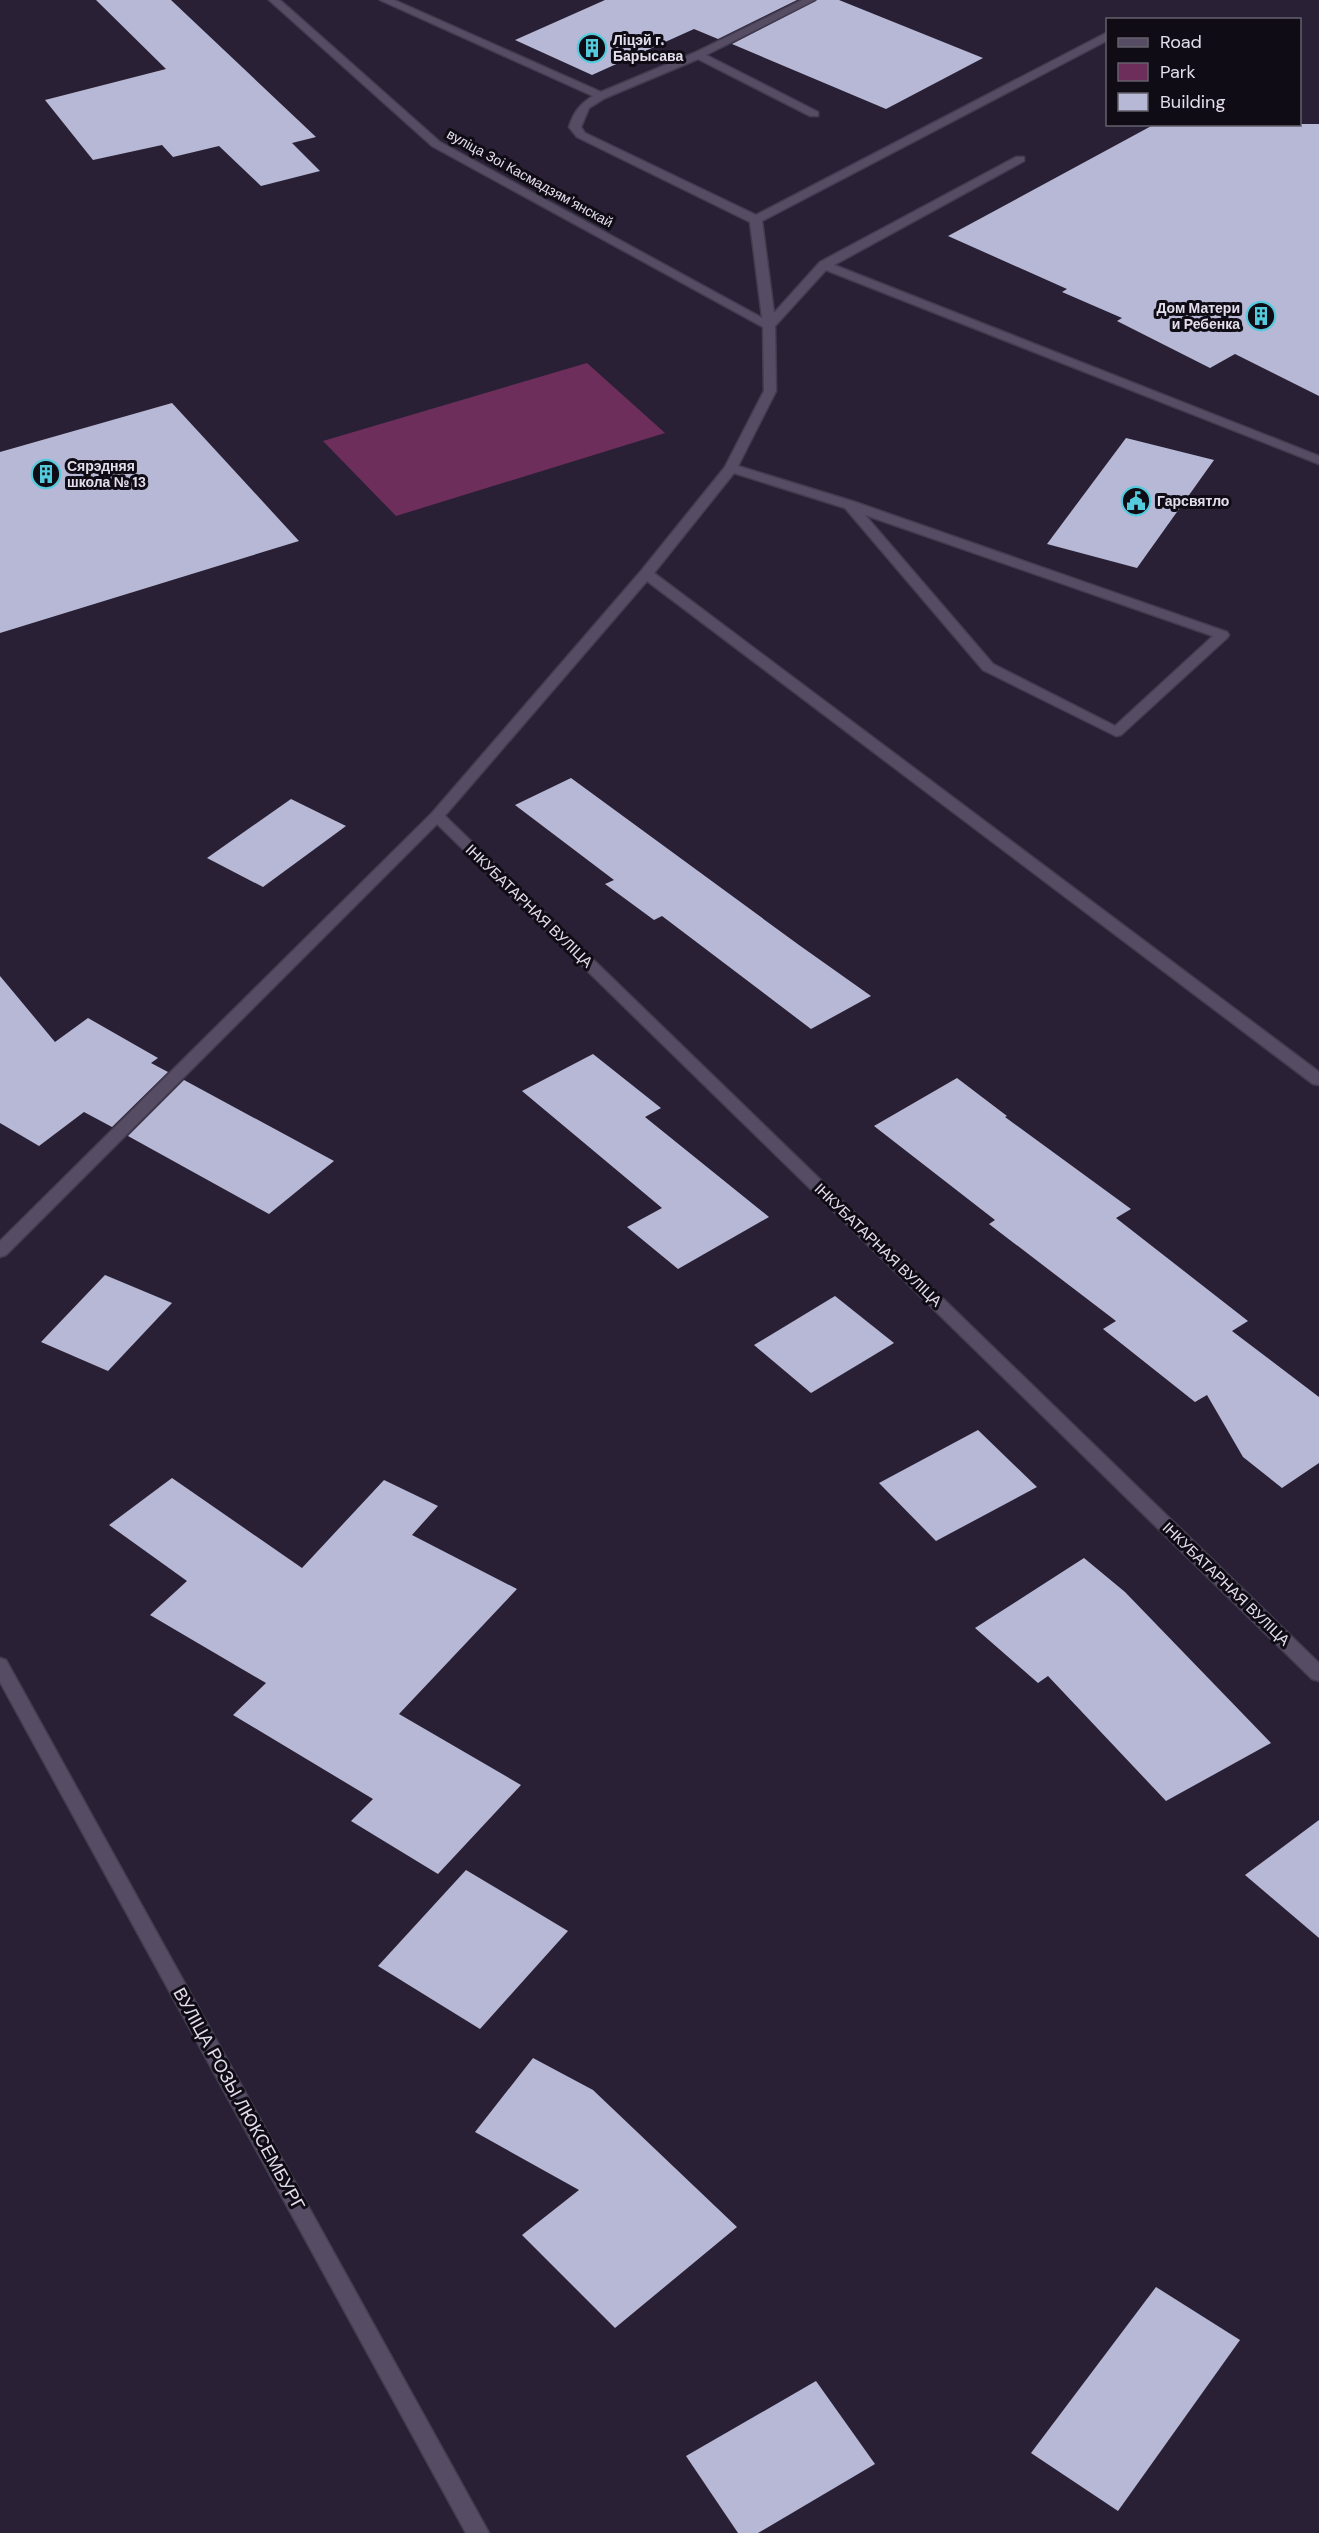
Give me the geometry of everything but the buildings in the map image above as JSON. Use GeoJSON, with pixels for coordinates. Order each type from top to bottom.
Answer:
{"type":"FeatureCollection","features":[{"type":"Feature","properties":{"kind":"street","name":"вуліца Зоі Касмадзямʼянскай"},"geometry":{"type":"LineString","coordinates":[[274,0],[436,144],[769,325]]}},
{"type":"Feature","properties":{"kind":"street"},"geometry":{"type":"LineString","coordinates":[[385,0],[602,96]]}},
{"type":"Feature","properties":{"kind":"street"},"geometry":{"type":"LineString","coordinates":[[756,220],[581,135],[575,127],[579,114],[585,106],[602,96],[698,55],[810,0]]}},
{"type":"Feature","properties":{"kind":"street"},"geometry":{"type":"LineString","coordinates":[[756,220],[1106,36]]}},
{"type":"Feature","properties":{"kind":"street"},"geometry":{"type":"LineString","coordinates":[[698,55],[813,114]]}},
{"type":"Feature","properties":{"kind":"street"},"geometry":{"type":"LineString","coordinates":[[769,325],[824,265],[1020,159]]}},
{"type":"Feature","properties":{"kind":"street"},"geometry":{"type":"LineString","coordinates":[[0,1251],[436,816],[646,574],[731,468],[770,391],[769,325],[756,220]]}},
{"type":"Feature","properties":{"kind":"street"},"geometry":{"type":"LineString","coordinates":[[824,265],[1319,460]]}},
{"type":"Feature","properties":{"kind":"street"},"geometry":{"type":"LineString","coordinates":[[731,468],[850,506],[1222,635],[1116,732],[988,668],[850,506]]}},
{"type":"Feature","properties":{"kind":"street"},"geometry":{"type":"LineString","coordinates":[[646,574],[1319,1080]]}},
{"type":"Feature","properties":{"kind":"street","name":"ІНКУБАТАРНАЯ ВУЛІЦА"},"geometry":{"type":"LineString","coordinates":[[436,816],[1319,1674]]}},
{"type":"Feature","properties":{"kind":"street","name":"ВУЛІЦА РОЗЫ ЛЮКСЕМБУРГ"},"geometry":{"type":"LineString","coordinates":[[0,1665],[478,2533]]}},
{"type":"Feature","properties":{"kind":"green space"},"geometry":{"type":"Polygon","coordinates":[[[587,363],[665,433],[396,516],[323,441],[587,363]]]}},
{"type":"Feature","properties":{"kind":"place","name":"Ліцэй г. Барысава"},"geometry":{"type":"Point","coordinates":[592,48]}},
{"type":"Feature","properties":{"kind":"place","name":"Дом Матери и Ребенка"},"geometry":{"type":"Point","coordinates":[1261,316]}},
{"type":"Feature","properties":{"kind":"place","name":"Сярэдняя школа № 13"},"geometry":{"type":"Point","coordinates":[46,474]}},
{"type":"Feature","properties":{"kind":"place","name":"Гарсвятло"},"geometry":{"type":"Point","coordinates":[1136,501]}}]}
